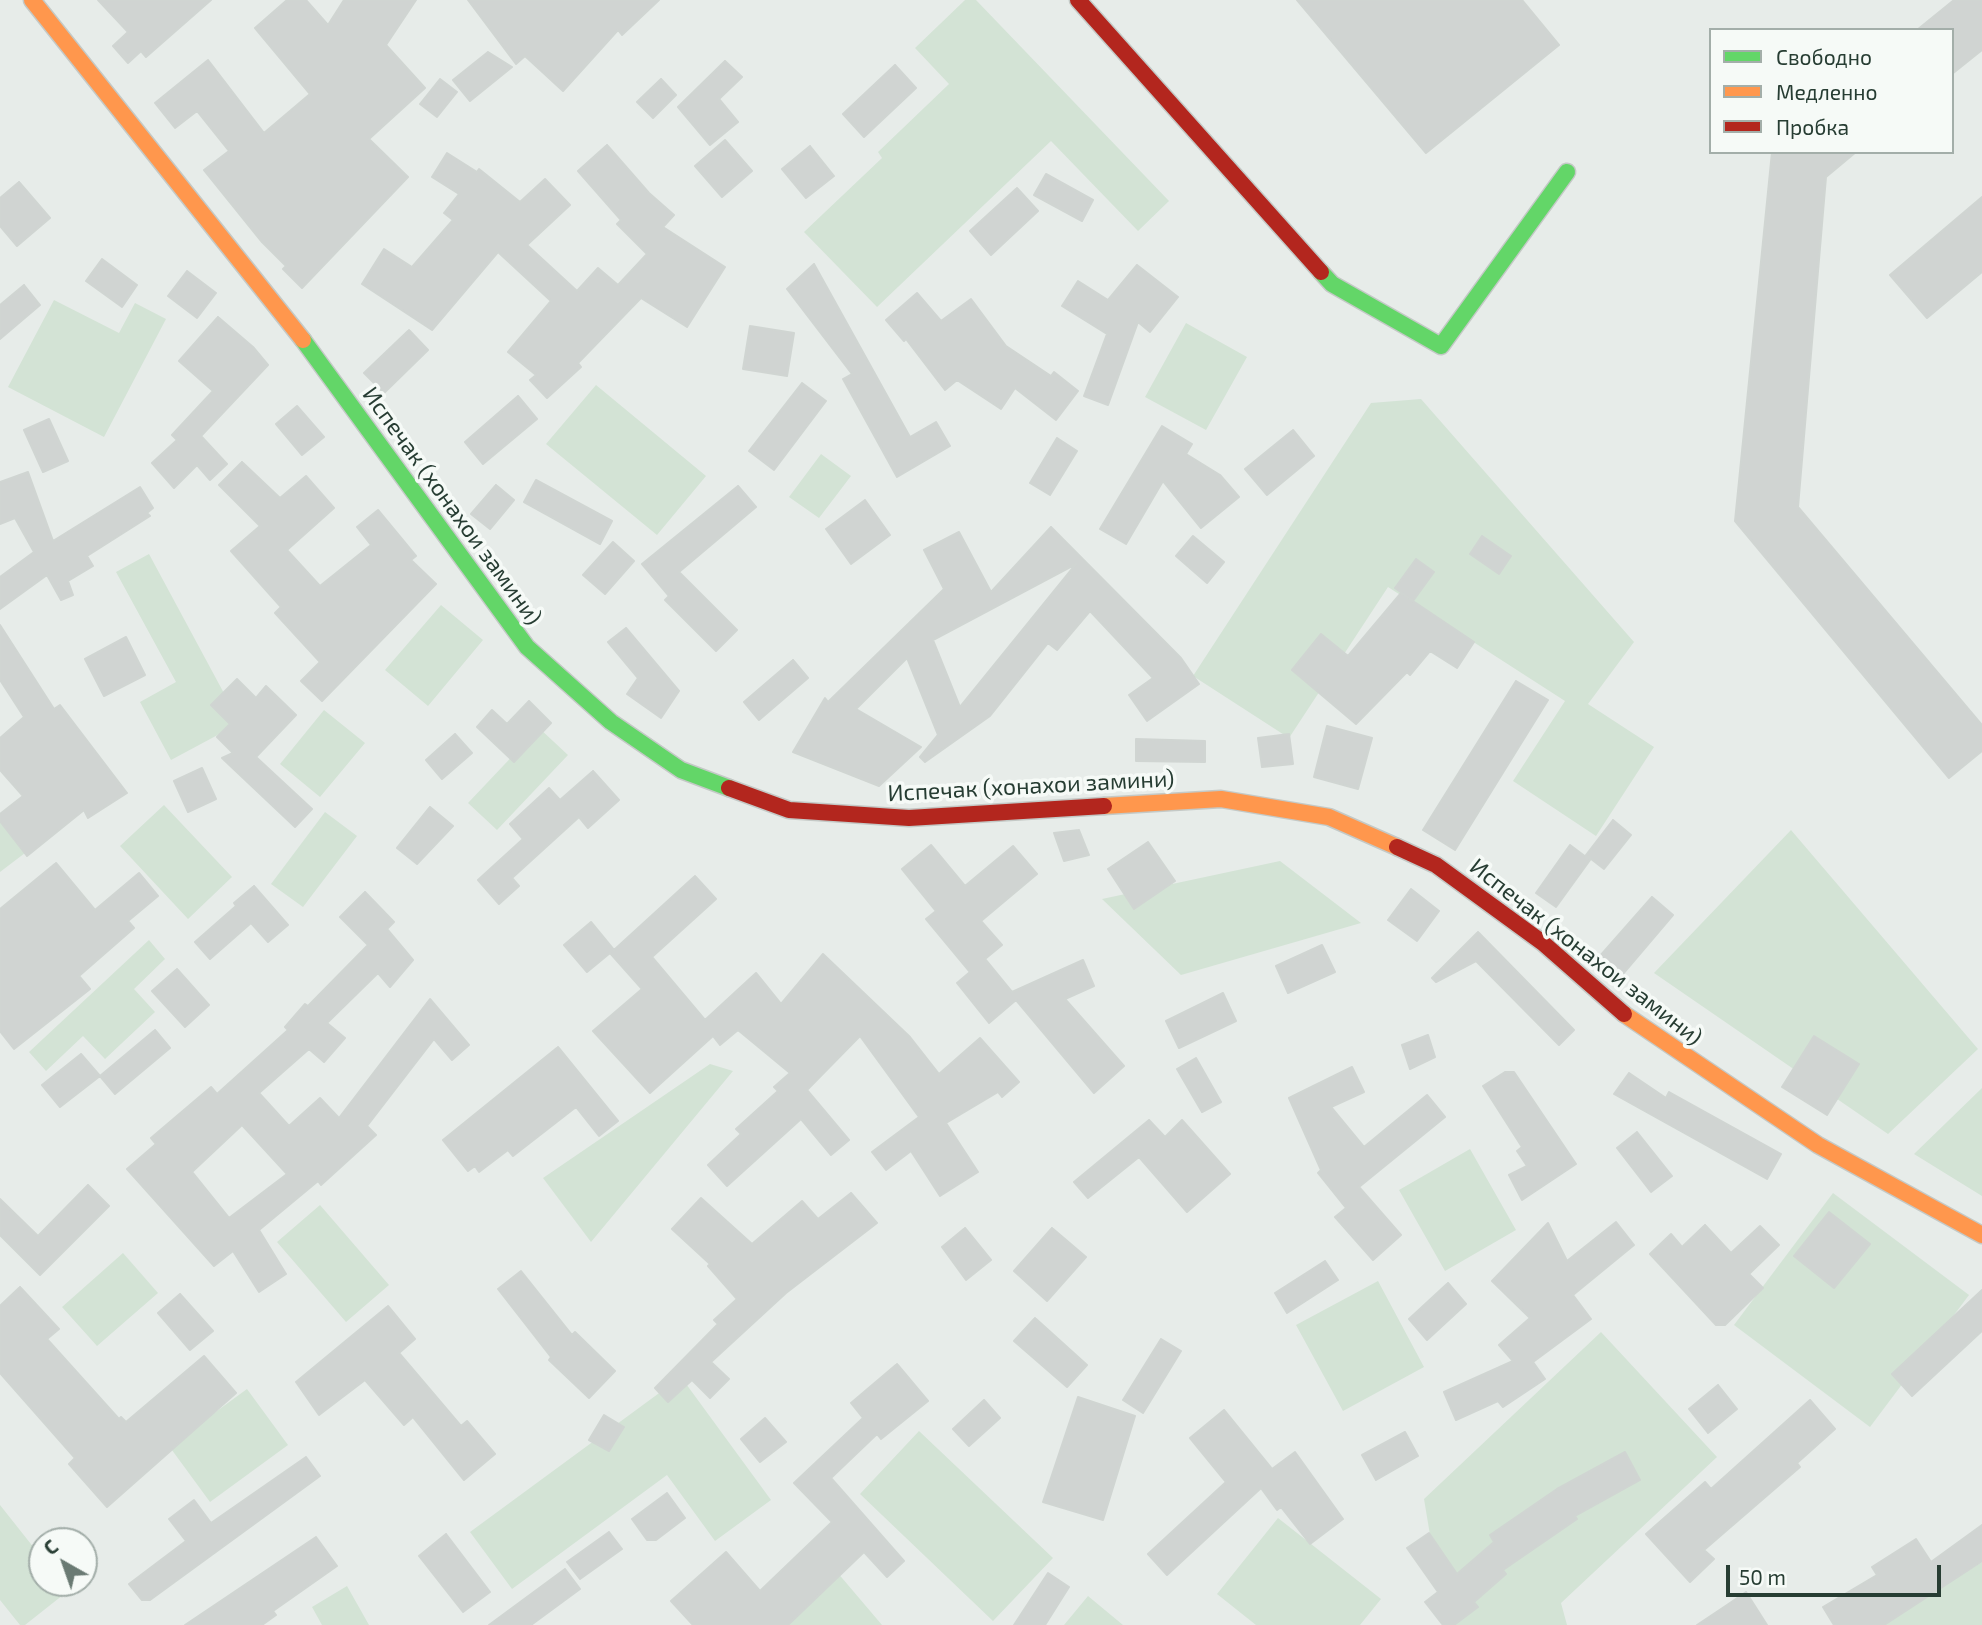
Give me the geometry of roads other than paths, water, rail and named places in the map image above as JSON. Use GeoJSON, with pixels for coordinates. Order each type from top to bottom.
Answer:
{"type":"FeatureCollection","features":[{"type":"Feature","properties":{"kind":"street","name":"Испечак (хонахои замини)"},"geometry":{"type":"LineString","coordinates":[[32,0],[281,309],[527,647],[611,722],[681,770],[789,810],[909,818],[1221,799],[1329,817],[1436,865],[1543,943],[1635,1024],[1692,1063],[1818,1145],[1982,1235]]}},
{"type":"Feature","properties":{"kind":"street"},"geometry":{"type":"LineString","coordinates":[[1079,0],[1332,284],[1441,346],[1567,172]]}}]}
